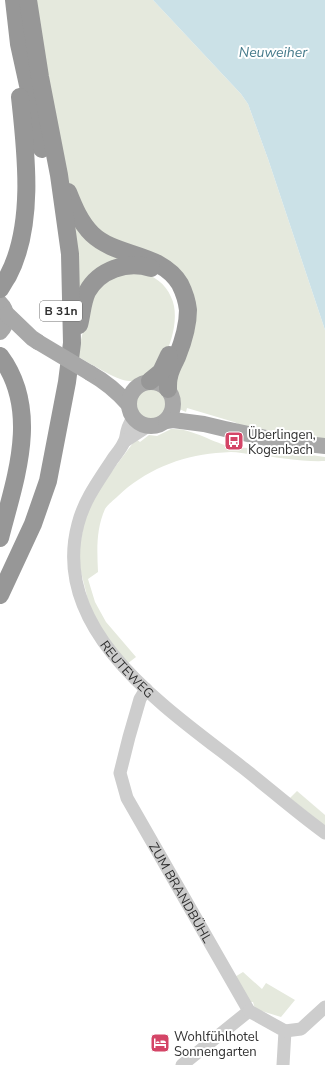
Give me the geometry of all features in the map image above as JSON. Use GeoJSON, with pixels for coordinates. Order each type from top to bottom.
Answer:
{"type":"FeatureCollection","features":[{"type":"Feature","properties":{"kind":"highway","name":"B 31n"},"geometry":{"type":"LineString","coordinates":[[0,573],[8,558],[34,488],[41,461],[55,390],[61,327],[59,260],[52,202],[19,44],[14,0]]}},
{"type":"Feature","properties":{"kind":"highway","name":"B 31n"},"geometry":{"type":"LineString","coordinates":[[0,595],[33,524],[48,481],[67,382],[72,343],[70,254],[59,175],[40,77],[28,0]]}},
{"type":"Feature","properties":{"kind":"highway"},"geometry":{"type":"LineString","coordinates":[[0,289],[14,264],[22,236],[25,211],[25,150],[18,73],[19,44]]}},
{"type":"Feature","properties":{"kind":"highway"},"geometry":{"type":"LineString","coordinates":[[59,175],[68,191],[74,209],[83,223],[93,234],[107,244],[150,260],[164,267],[173,275],[184,291],[187,300],[187,321],[181,348],[169,375],[171,396]]}},
{"type":"Feature","properties":{"kind":"highway"},"geometry":{"type":"LineString","coordinates":[[72,343],[87,293],[95,281],[102,275],[116,267],[125,265],[142,265],[158,271],[171,283],[176,291],[180,304],[181,318],[170,353],[161,372],[150,381]]}},
{"type":"Feature","properties":{"kind":"highway"},"geometry":{"type":"LineString","coordinates":[[0,356],[14,381],[20,403],[23,432],[19,463],[0,538]]}},
{"type":"Feature","properties":{"kind":"main road"},"geometry":{"type":"LineString","coordinates":[[0,333],[5,325],[3,308]]}},
{"type":"Feature","properties":{"kind":"main road"},"geometry":{"type":"LineString","coordinates":[[3,308],[35,340],[106,382],[132,404],[142,424],[148,426],[158,425],[166,421],[173,420],[204,424],[225,430],[280,441],[325,446]]}},
{"type":"Feature","properties":{"kind":"main road"},"geometry":{"type":"LineString","coordinates":[[0,333],[10,333],[35,340]]}},
{"type":"Feature","properties":{"kind":"main road"},"geometry":{"type":"LineString","coordinates":[[132,404],[141,384],[150,381],[157,382],[163,384],[177,408],[196,417],[204,424]]}},
{"type":"Feature","properties":{"kind":"main road"},"geometry":{"type":"LineString","coordinates":[[166,421],[172,413],[171,396]]}},
{"type":"Feature","properties":{"kind":"street","name":"REUTEWEG"},"geometry":{"type":"LineString","coordinates":[[132,404],[125,441],[92,489],[77,524],[73,557],[74,572],[81,600],[88,616],[96,631],[110,651],[146,689],[185,724],[325,833]]}},
{"type":"Feature","properties":{"kind":"street","name":"REUTEWEG"},"geometry":{"type":"LineString","coordinates":[[125,441],[148,426]]}},
{"type":"Feature","properties":{"kind":"street","name":"ZUM BRANDBÜHL"},"geometry":{"type":"LineString","coordinates":[[146,689],[140,699],[120,773],[127,798],[249,1011]]}},
{"type":"Feature","properties":{"kind":"street"},"geometry":{"type":"LineString","coordinates":[[182,1065],[249,1011],[285,1031],[300,1029],[325,1008]]}},
{"type":"Feature","properties":{"kind":"street"},"geometry":{"type":"LineString","coordinates":[[283,1065],[285,1031]]}},
{"type":"Feature","properties":{"kind":"shaded area"},"geometry":{"type":"Polygon","coordinates":[[[28,0],[153,0],[241,94],[248,104],[325,330],[325,440],[249,429],[234,422],[187,408],[186,412],[177,408],[174,404],[169,416],[161,424],[150,426],[137,421],[130,397],[133,390],[145,382],[181,348],[178,281],[107,244],[74,209],[28,0]]]}},
{"type":"Feature","properties":{"kind":"shaded area"},"geometry":{"type":"Polygon","coordinates":[[[74,222],[131,261],[79,297],[74,222]]]}},
{"type":"Feature","properties":{"kind":"shaded area"},"geometry":{"type":"Polygon","coordinates":[[[142,272],[159,281],[169,292],[174,306],[174,327],[167,350],[157,368],[145,378],[130,381],[111,375],[77,356],[92,295],[117,274],[142,272]]]}},
{"type":"Feature","properties":{"kind":"shaded area"},"geometry":{"type":"Polygon","coordinates":[[[171,429],[179,429],[195,433],[233,447],[325,457],[325,461],[298,460],[234,452],[189,457],[163,466],[139,479],[108,505],[105,509],[100,524],[97,547],[98,572],[88,579],[95,602],[106,622],[136,657],[127,664],[110,643],[90,608],[80,568],[80,545],[86,512],[106,479],[136,439],[140,442],[149,435],[157,436],[171,429]]]}},
{"type":"Feature","properties":{"kind":"shaded area"},"geometry":{"type":"Polygon","coordinates":[[[297,791],[325,815],[325,826],[290,798],[297,791]]]}},
{"type":"Feature","properties":{"kind":"shaded area"},"geometry":{"type":"Polygon","coordinates":[[[243,972],[262,989],[266,983],[295,1000],[281,1017],[255,1009],[253,1002],[247,1002],[233,978],[243,972]]]}},
{"type":"Feature","properties":{"kind":"water","name":"Neuweiher"},"geometry":{"type":"Polygon","coordinates":[[[153,0],[325,0],[325,330],[248,104],[241,94],[153,0]]]}},
{"type":"Feature","properties":{"kind":"place","name":"Überlingen, Kogenbach"},"geometry":{"type":"Point","coordinates":[234,441]}},
{"type":"Feature","properties":{"kind":"place","name":"Wohlfühlhotel Sonnengarten"},"geometry":{"type":"Point","coordinates":[160,1043]}}]}
